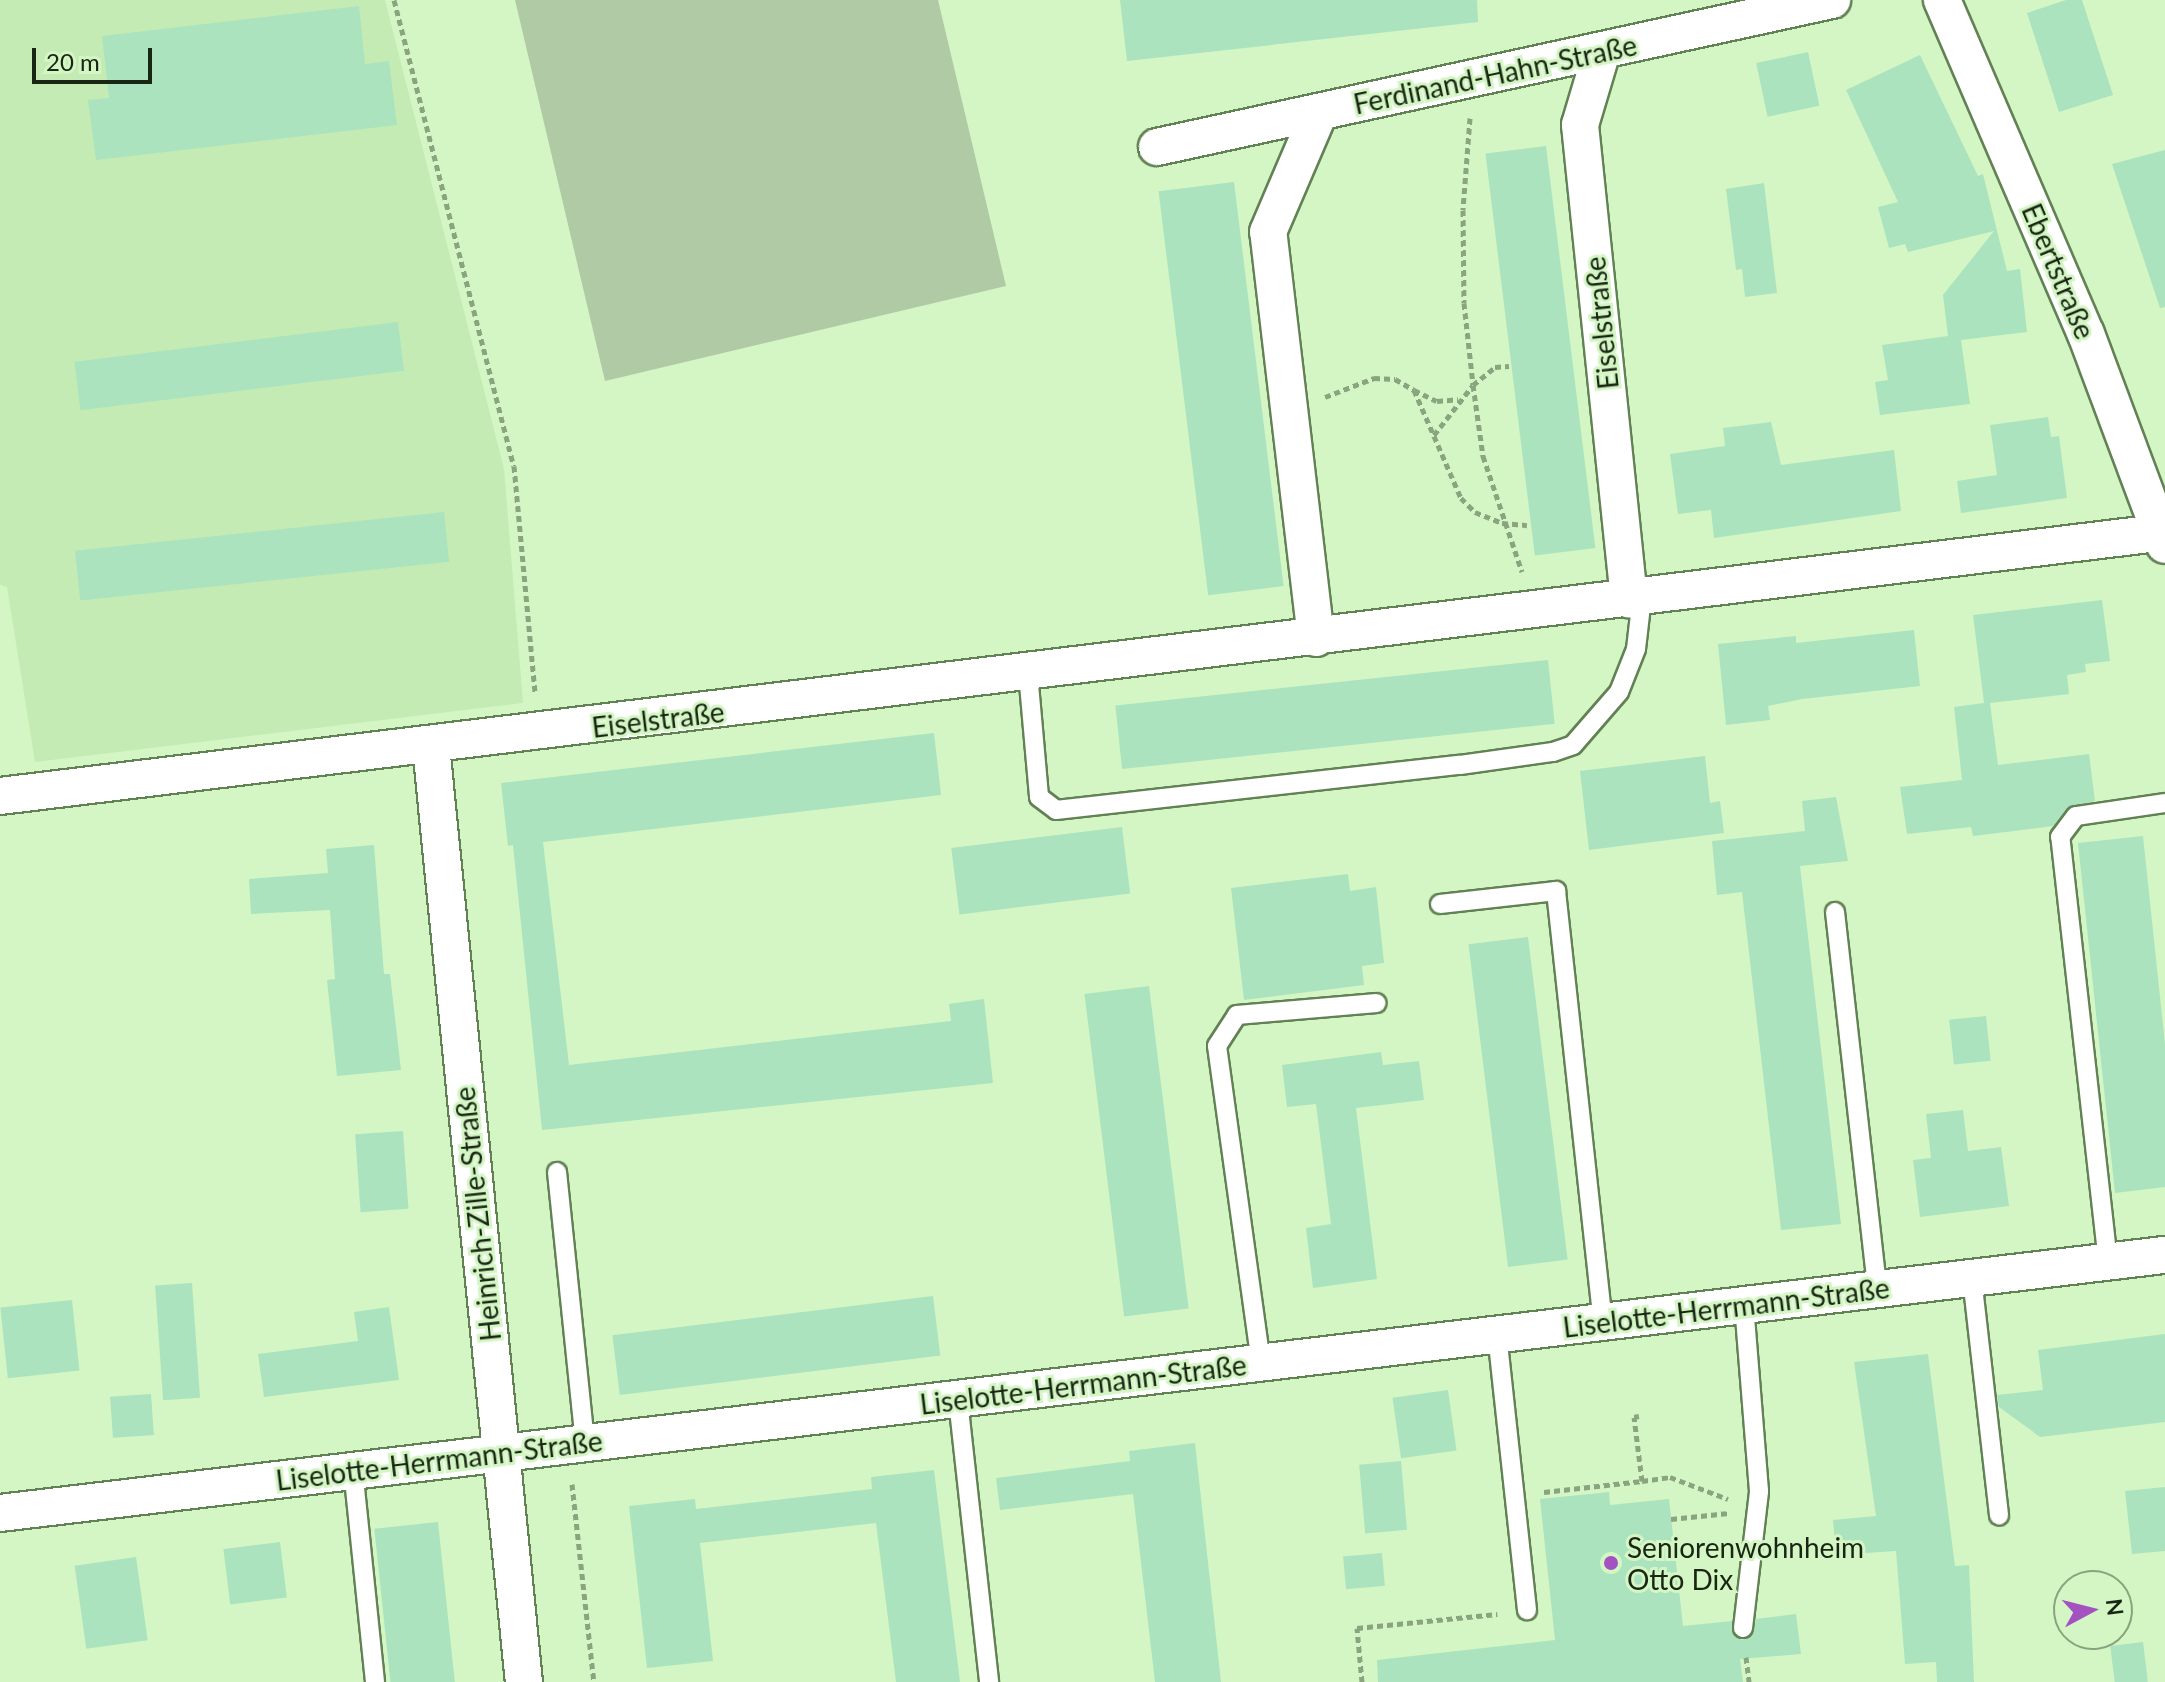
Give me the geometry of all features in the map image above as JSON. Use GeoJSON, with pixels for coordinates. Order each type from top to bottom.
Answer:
{"type":"FeatureCollection","features":[{"type":"Feature","properties":{"kind":"street","name":"Ferdinand-Hahn-Straße"},"geometry":{"type":"LineString","coordinates":[[1157,147],[1832,0]]}},
{"type":"Feature","properties":{"kind":"street","name":"Ebertstraße"},"geometry":{"type":"LineString","coordinates":[[1942,0],[2086,334],[2165,536]]}},
{"type":"Feature","properties":{"kind":"street","name":"Eiselstraße"},"geometry":{"type":"LineString","coordinates":[[1602,51],[1580,125],[1636,598]]}},
{"type":"Feature","properties":{"kind":"street"},"geometry":{"type":"LineString","coordinates":[[1316,638],[1268,232],[1319,113]]}},
{"type":"Feature","properties":{"kind":"street","name":"Eiselstraße"},"geometry":{"type":"LineString","coordinates":[[0,796],[2165,536]]}},
{"type":"Feature","properties":{"kind":"street","name":"Heinrich-Zille-Straße"},"geometry":{"type":"LineString","coordinates":[[431,746],[524,1682]]}},
{"type":"Feature","properties":{"kind":"street","name":"Liselotte-Herrmann-Straße"},"geometry":{"type":"LineString","coordinates":[[0,1513],[2165,1255]]}},
{"type":"Feature","properties":{"kind":"lane"},"geometry":{"type":"LineString","coordinates":[[1028,673],[1039,797],[1056,810],[1460,765],[1553,752],[1573,745],[1619,692],[1636,649],[1636,598]]}},
{"type":"Feature","properties":{"kind":"lane"},"geometry":{"type":"LineString","coordinates":[[2108,1262],[2060,837],[2070,821],[2086,813],[2165,803]]}},
{"type":"Feature","properties":{"kind":"lane"},"geometry":{"type":"LineString","coordinates":[[1440,904],[1556,891],[1603,1322]]}},
{"type":"Feature","properties":{"kind":"lane"},"geometry":{"type":"LineString","coordinates":[[1835,912],[1877,1289]]}},
{"type":"Feature","properties":{"kind":"lane"},"geometry":{"type":"LineString","coordinates":[[1261,1363],[1217,1046],[1237,1015],[1376,1003]]}},
{"type":"Feature","properties":{"kind":"lane"},"geometry":{"type":"LineString","coordinates":[[557,1172],[576,1444]]}},
{"type":"Feature","properties":{"kind":"lane"},"geometry":{"type":"LineString","coordinates":[[1972,1278],[1999,1515]]}},
{"type":"Feature","properties":{"kind":"lane"},"geometry":{"type":"LineString","coordinates":[[1743,1628],[1759,1510],[1744,1305]]}},
{"type":"Feature","properties":{"kind":"lane"},"geometry":{"type":"LineString","coordinates":[[1497,1334],[1527,1610]]}},
{"type":"Feature","properties":{"kind":"lane"},"geometry":{"type":"LineString","coordinates":[[958,1400],[989,1682]]}},
{"type":"Feature","properties":{"kind":"lane"},"geometry":{"type":"LineString","coordinates":[[353,1469],[375,1682]]}},
{"type":"Feature","properties":{"kind":"path"},"geometry":{"type":"LineString","coordinates":[[394,0],[514,466],[539,733]]}},
{"type":"Feature","properties":{"kind":"path"},"geometry":{"type":"LineString","coordinates":[[1473,79],[1463,210],[1464,303],[1473,385],[1483,456],[1502,523],[1537,610]]}},
{"type":"Feature","properties":{"kind":"path"},"geometry":{"type":"LineString","coordinates":[[1433,436],[1473,385],[1495,367],[1509,366]]}},
{"type":"Feature","properties":{"kind":"path"},"geometry":{"type":"LineString","coordinates":[[1291,427],[1322,399],[1374,378],[1395,379],[1437,401],[1459,399]]}},
{"type":"Feature","properties":{"kind":"path"},"geometry":{"type":"LineString","coordinates":[[1414,390],[1461,498],[1475,512],[1502,523],[1527,525]]}},
{"type":"Feature","properties":{"kind":"path"},"geometry":{"type":"LineString","coordinates":[[1639,1416],[1634,1417],[1642,1481]]}},
{"type":"Feature","properties":{"kind":"path"},"geometry":{"type":"LineString","coordinates":[[576,1444],[594,1682]]}},
{"type":"Feature","properties":{"kind":"path"},"geometry":{"type":"LineString","coordinates":[[1515,1495],[1670,1477],[1759,1510]]}},
{"type":"Feature","properties":{"kind":"path"},"geometry":{"type":"LineString","coordinates":[[1671,1519],[1759,1510]]}},
{"type":"Feature","properties":{"kind":"path"},"geometry":{"type":"LineString","coordinates":[[1362,1682],[1357,1628],[1527,1610]]}},
{"type":"Feature","properties":{"kind":"shaded area"},"geometry":{"type":"Polygon","coordinates":[[[0,0],[385,0],[504,469],[523,703],[35,762],[7,587],[0,585],[0,0]]]}},
{"type":"Feature","properties":{"kind":"shaded area"},"geometry":{"type":"Polygon","coordinates":[[[515,0],[938,0],[1006,286],[605,381],[515,0]]]}},
{"type":"Feature","properties":{"kind":"building"},"geometry":{"type":"Polygon","coordinates":[[[1120,0],[1477,0],[1478,22],[1127,61],[1120,0]]]}},
{"type":"Feature","properties":{"kind":"building"},"geometry":{"type":"Polygon","coordinates":[[[2066,0],[2082,0],[2113,95],[2059,112],[2027,13],[2066,0]]]}},
{"type":"Feature","properties":{"kind":"building"},"geometry":{"type":"Polygon","coordinates":[[[359,6],[365,64],[389,61],[397,125],[96,160],[88,100],[109,98],[102,36],[359,6]]]}},
{"type":"Feature","properties":{"kind":"building"},"geometry":{"type":"Polygon","coordinates":[[[1808,52],[1819,106],[1768,117],[1756,63],[1808,52]]]}},
{"type":"Feature","properties":{"kind":"building"},"geometry":{"type":"Polygon","coordinates":[[[1920,55],[1978,176],[1983,174],[2007,271],[2020,269],[2027,332],[1961,340],[1970,404],[1880,415],[1875,382],[1888,380],[1882,345],[1948,336],[1943,295],[1994,231],[1908,252],[1905,244],[1889,248],[1878,207],[1898,202],[1846,90],[1920,55]]]}},
{"type":"Feature","properties":{"kind":"building"},"geometry":{"type":"Polygon","coordinates":[[[1546,146],[1595,548],[1535,555],[1485,153],[1546,146]]]}},
{"type":"Feature","properties":{"kind":"building"},"geometry":{"type":"Polygon","coordinates":[[[2165,150],[2165,307],[2160,308],[2112,164],[2165,150]]]}},
{"type":"Feature","properties":{"kind":"building"},"geometry":{"type":"Polygon","coordinates":[[[1234,182],[1284,586],[1208,595],[1159,191],[1234,182]]]}},
{"type":"Feature","properties":{"kind":"building"},"geometry":{"type":"Polygon","coordinates":[[[1764,183],[1777,293],[1745,297],[1742,269],[1736,270],[1726,189],[1764,183]]]}},
{"type":"Feature","properties":{"kind":"building"},"geometry":{"type":"Polygon","coordinates":[[[398,322],[404,371],[80,410],[74,362],[398,322]]]}},
{"type":"Feature","properties":{"kind":"building"},"geometry":{"type":"Polygon","coordinates":[[[2048,417],[2051,437],[2059,436],[2067,498],[1961,513],[1957,481],[1997,475],[1990,425],[2048,417]]]}},
{"type":"Feature","properties":{"kind":"building"},"geometry":{"type":"Polygon","coordinates":[[[1771,422],[1781,465],[1894,450],[1901,511],[1714,538],[1711,510],[1678,514],[1670,454],[1725,446],[1723,428],[1771,422]]]}},
{"type":"Feature","properties":{"kind":"building"},"geometry":{"type":"Polygon","coordinates":[[[444,512],[449,562],[80,601],[75,551],[444,512]]]}},
{"type":"Feature","properties":{"kind":"building"},"geometry":{"type":"Polygon","coordinates":[[[2102,600],[2110,661],[2085,664],[2086,672],[2067,675],[2069,694],[1990,703],[1998,765],[2089,754],[2095,801],[2067,808],[2053,826],[1973,836],[1971,827],[1907,834],[1900,787],[1962,780],[1954,707],[1984,703],[1973,615],[2102,600]]]}},
{"type":"Feature","properties":{"kind":"building"},"geometry":{"type":"Polygon","coordinates":[[[1914,630],[1920,686],[1802,699],[1768,706],[1770,720],[1726,725],[1718,644],[1796,636],[1796,643],[1914,630]]]}},
{"type":"Feature","properties":{"kind":"building"},"geometry":{"type":"Polygon","coordinates":[[[1548,660],[1555,724],[1122,769],[1115,705],[1548,660]]]}},
{"type":"Feature","properties":{"kind":"building"},"geometry":{"type":"Polygon","coordinates":[[[934,733],[941,795],[543,842],[569,1065],[951,1021],[949,1004],[984,999],[993,1083],[542,1130],[513,845],[508,846],[501,783],[934,733]]]}},
{"type":"Feature","properties":{"kind":"building"},"geometry":{"type":"Polygon","coordinates":[[[1705,756],[1710,803],[1720,801],[1724,833],[1589,850],[1580,771],[1705,756]]]}},
{"type":"Feature","properties":{"kind":"building"},"geometry":{"type":"Polygon","coordinates":[[[1836,797],[1848,861],[1800,866],[1841,1224],[1781,1230],[1742,892],[1717,895],[1712,841],[1805,831],[1802,801],[1836,797]]]}},
{"type":"Feature","properties":{"kind":"building"},"geometry":{"type":"Polygon","coordinates":[[[1122,827],[1130,894],[959,914],[951,848],[1122,827]]]}},
{"type":"Feature","properties":{"kind":"building"},"geometry":{"type":"Polygon","coordinates":[[[2143,836],[2165,1044],[2165,1187],[2115,1193],[2078,843],[2143,836]]]}},
{"type":"Feature","properties":{"kind":"building"},"geometry":{"type":"Polygon","coordinates":[[[374,845],[384,974],[390,974],[401,1070],[337,1076],[327,980],[335,979],[330,910],[251,914],[249,879],[328,873],[326,849],[374,845]]]}},
{"type":"Feature","properties":{"kind":"building"},"geometry":{"type":"Polygon","coordinates":[[[1348,874],[1350,891],[1376,887],[1384,963],[1362,966],[1364,985],[1244,1000],[1231,888],[1348,874]]]}},
{"type":"Feature","properties":{"kind":"building"},"geometry":{"type":"Polygon","coordinates":[[[1528,937],[1568,1260],[1508,1267],[1468,944],[1528,937]]]}},
{"type":"Feature","properties":{"kind":"building"},"geometry":{"type":"Polygon","coordinates":[[[1149,986],[1189,1309],[1124,1316],[1084,994],[1149,986]]]}},
{"type":"Feature","properties":{"kind":"building"},"geometry":{"type":"Polygon","coordinates":[[[1986,1016],[1991,1061],[1954,1065],[1949,1020],[1986,1016]]]}},
{"type":"Feature","properties":{"kind":"building"},"geometry":{"type":"Polygon","coordinates":[[[1381,1052],[1383,1065],[1419,1061],[1424,1100],[1356,1108],[1377,1279],[1313,1288],[1306,1228],[1331,1224],[1316,1104],[1287,1107],[1282,1065],[1381,1052]]]}},
{"type":"Feature","properties":{"kind":"building"},"geometry":{"type":"Polygon","coordinates":[[[1963,1110],[1968,1151],[2001,1147],[2009,1206],[1920,1217],[1913,1160],[1931,1158],[1926,1114],[1963,1110]]]}},
{"type":"Feature","properties":{"kind":"building"},"geometry":{"type":"Polygon","coordinates":[[[403,1131],[408,1209],[361,1212],[355,1134],[403,1131]]]}},
{"type":"Feature","properties":{"kind":"building"},"geometry":{"type":"Polygon","coordinates":[[[192,1283],[200,1398],[163,1400],[155,1286],[192,1283]]]}},
{"type":"Feature","properties":{"kind":"building"},"geometry":{"type":"Polygon","coordinates":[[[933,1296],[940,1356],[620,1395],[612,1335],[933,1296]]]}},
{"type":"Feature","properties":{"kind":"building"},"geometry":{"type":"Polygon","coordinates":[[[72,1300],[79,1371],[8,1378],[0,1308],[72,1300]]]}},
{"type":"Feature","properties":{"kind":"building"},"geometry":{"type":"Polygon","coordinates":[[[389,1307],[399,1380],[264,1397],[258,1354],[358,1341],[354,1312],[389,1307]]]}},
{"type":"Feature","properties":{"kind":"building"},"geometry":{"type":"Polygon","coordinates":[[[2165,1334],[2165,1422],[2040,1437],[1999,1407],[1997,1395],[2043,1390],[2038,1350],[2165,1334]]]}},
{"type":"Feature","properties":{"kind":"building"},"geometry":{"type":"Polygon","coordinates":[[[1928,1354],[1955,1566],[1969,1565],[1974,1682],[1937,1682],[1936,1662],[1905,1664],[1896,1551],[1836,1555],[1833,1520],[1876,1516],[1854,1362],[1928,1354]]]}},
{"type":"Feature","properties":{"kind":"building"},"geometry":{"type":"Polygon","coordinates":[[[1448,1390],[1456,1450],[1401,1458],[1393,1398],[1448,1390]]]}},
{"type":"Feature","properties":{"kind":"building"},"geometry":{"type":"Polygon","coordinates":[[[151,1394],[154,1435],[113,1438],[110,1397],[151,1394]]]}},
{"type":"Feature","properties":{"kind":"building"},"geometry":{"type":"Polygon","coordinates":[[[1195,1443],[1221,1682],[1155,1682],[1133,1494],[1000,1510],[996,1478],[1130,1461],[1129,1451],[1195,1443]]]}},
{"type":"Feature","properties":{"kind":"building"},"geometry":{"type":"Polygon","coordinates":[[[1401,1461],[1407,1530],[1365,1533],[1359,1465],[1401,1461]]]}},
{"type":"Feature","properties":{"kind":"building"},"geometry":{"type":"Polygon","coordinates":[[[934,1470],[960,1682],[896,1682],[876,1523],[700,1543],[713,1661],[647,1668],[629,1506],[695,1499],[696,1509],[872,1489],[871,1477],[934,1470]]]}},
{"type":"Feature","properties":{"kind":"building"},"geometry":{"type":"Polygon","coordinates":[[[2165,1487],[2165,1551],[2132,1554],[2125,1491],[2165,1487]]]}},
{"type":"Feature","properties":{"kind":"building","name":"Seniorenwohnheim Otto Dix"},"geometry":{"type":"Polygon","coordinates":[[[1609,1492],[1610,1505],[1669,1499],[1683,1626],[1732,1621],[1732,1633],[1742,1640],[1753,1634],[1756,1619],[1796,1614],[1801,1654],[1740,1659],[1743,1682],[1378,1682],[1377,1660],[1555,1640],[1540,1499],[1609,1492]]]}},
{"type":"Feature","properties":{"kind":"building"},"geometry":{"type":"Polygon","coordinates":[[[438,1522],[455,1682],[390,1682],[374,1529],[438,1522]]]}},
{"type":"Feature","properties":{"kind":"building"},"geometry":{"type":"Polygon","coordinates":[[[280,1542],[287,1598],[230,1605],[223,1549],[280,1542]]]}},
{"type":"Feature","properties":{"kind":"building"},"geometry":{"type":"Polygon","coordinates":[[[1382,1553],[1385,1586],[1346,1589],[1343,1556],[1382,1553]]]}},
{"type":"Feature","properties":{"kind":"building"},"geometry":{"type":"Polygon","coordinates":[[[136,1557],[148,1640],[86,1649],[75,1566],[136,1557]]]}},
{"type":"Feature","properties":{"kind":"building"},"geometry":{"type":"Polygon","coordinates":[[[2143,1642],[2148,1682],[2115,1682],[2111,1650],[2133,1650],[2133,1643],[2143,1642]]]}},
{"type":"Feature","properties":{"kind":"place","name":"Seniorenwohnheim Otto Dix"},"geometry":{"type":"Point","coordinates":[1611,1563]}}]}
